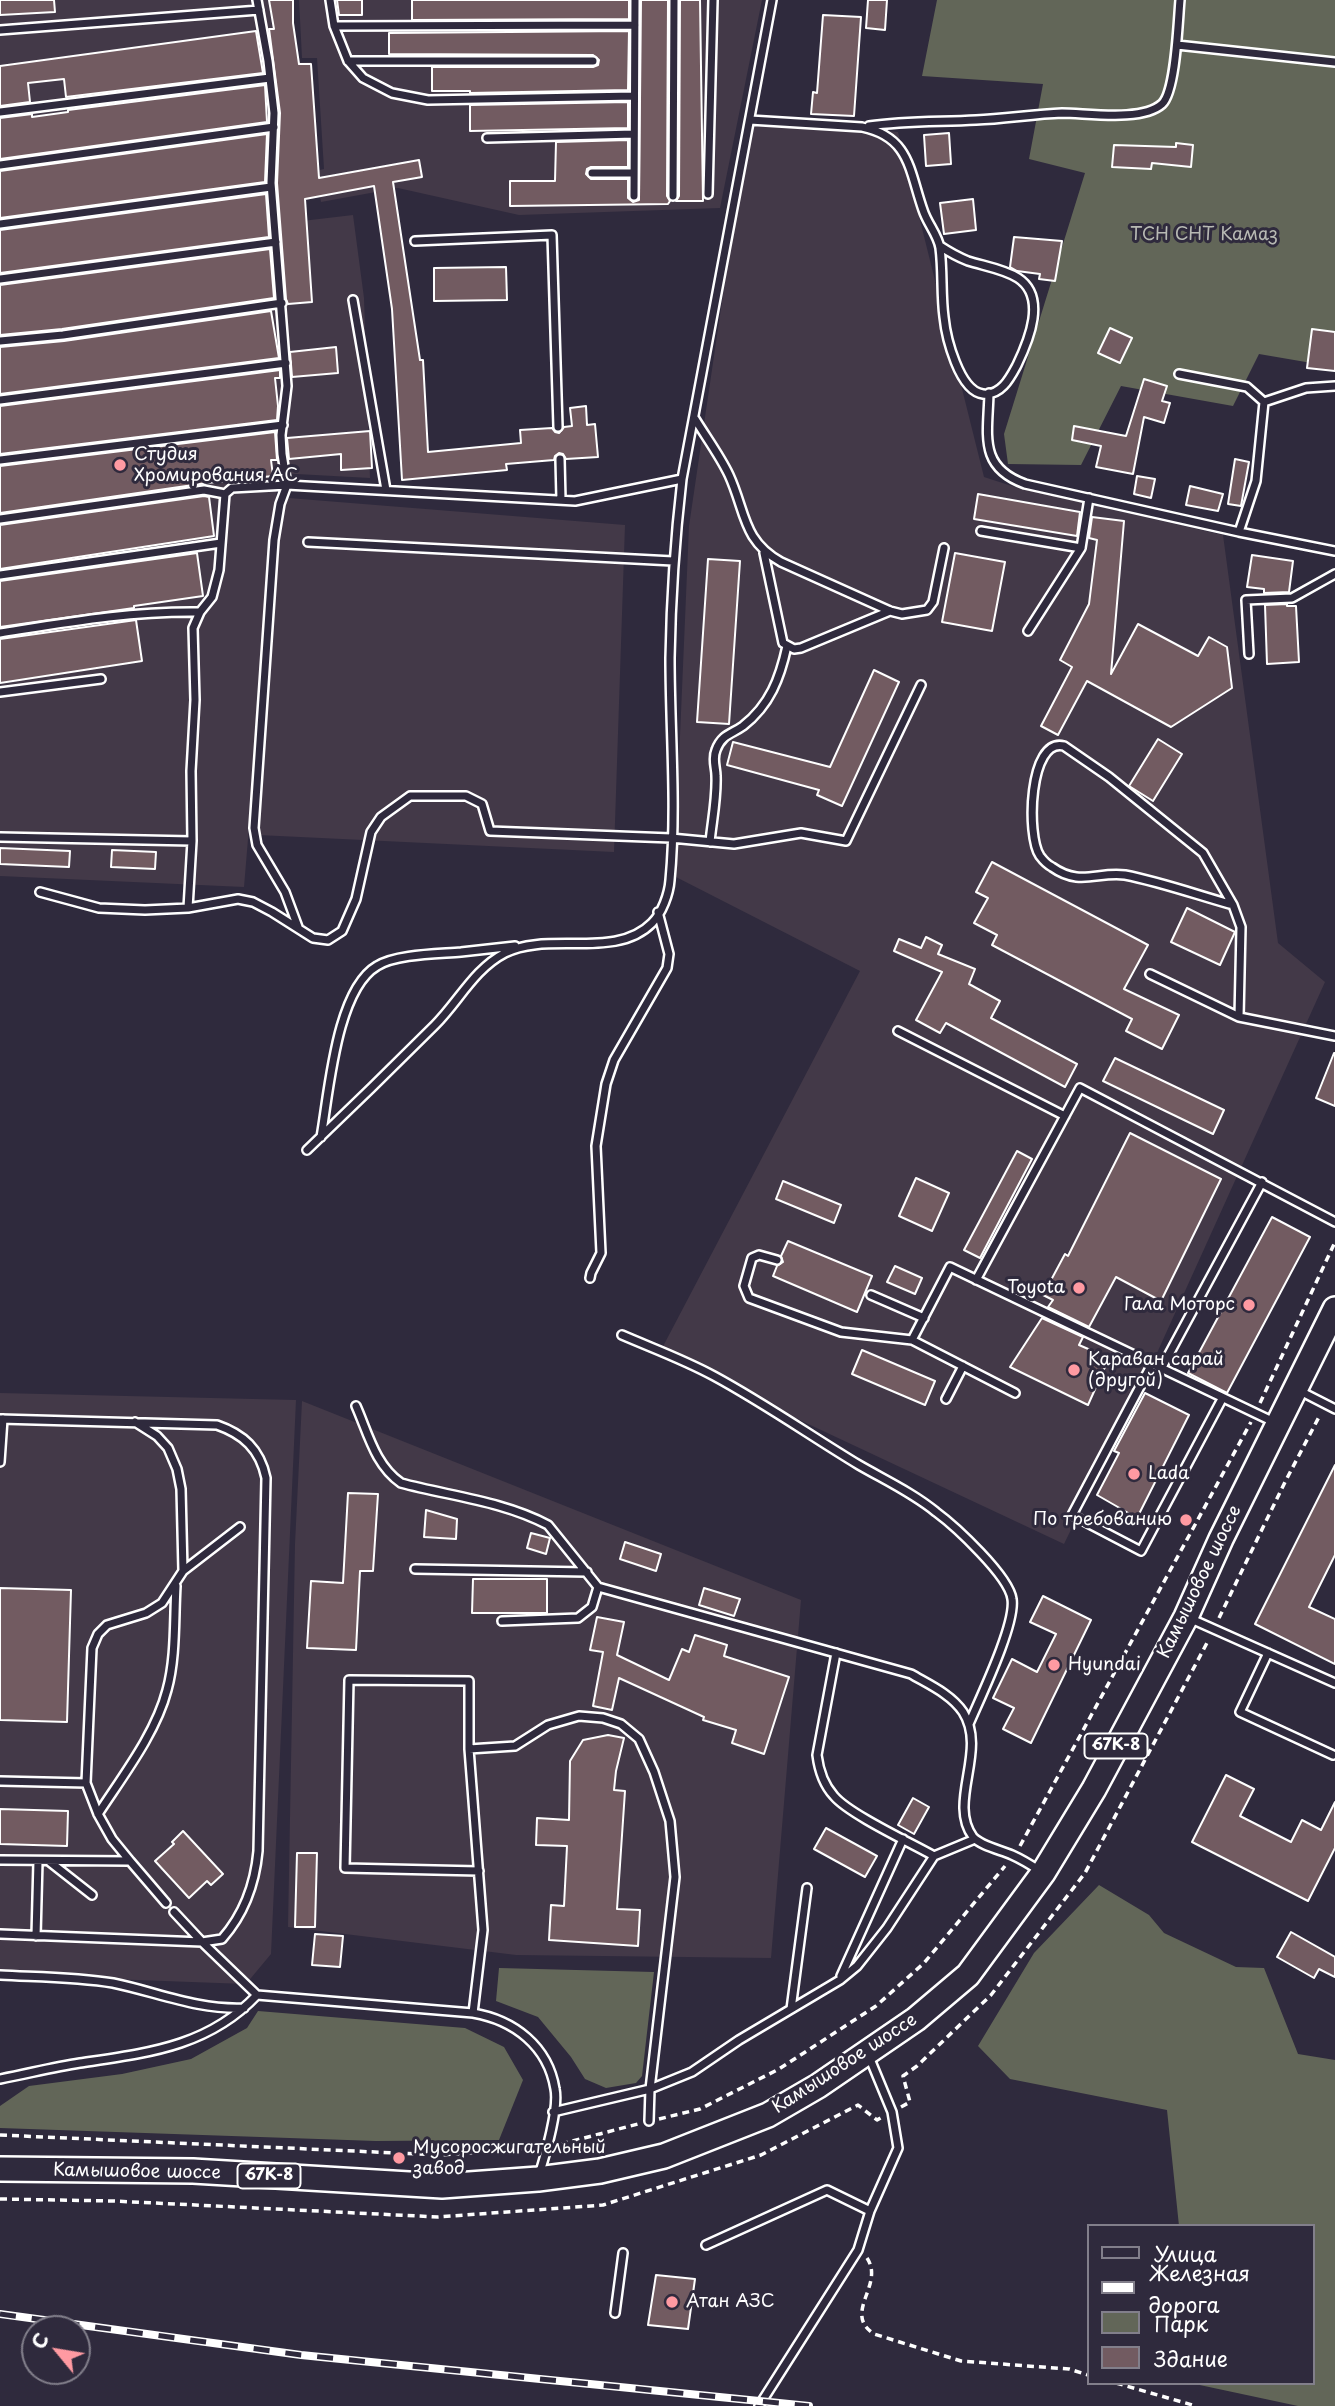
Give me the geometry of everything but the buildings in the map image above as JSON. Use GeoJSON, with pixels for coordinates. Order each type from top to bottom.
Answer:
{"type":"FeatureCollection","features":[{"type":"Feature","properties":{"kind":"main road","name":"Камышовое шоссе"},"geometry":{"type":"LineString","coordinates":[[0,2169],[193,2171],[442,2186],[538,2179],[600,2171],[664,2156],[768,2115],[818,2086],[916,2019],[968,1975],[1043,1873],[1094,1789],[1186,1617],[1221,1539],[1335,1309]]}},
{"type":"Feature","properties":{"kind":"lane"},"geometry":{"type":"LineString","coordinates":[[257,0],[270,78],[274,127],[271,187],[286,363],[282,454],[287,485],[280,504],[274,540],[254,828],[257,845],[285,892],[298,927]]}},
{"type":"Feature","properties":{"kind":"lane"},"geometry":{"type":"LineString","coordinates":[[330,0],[334,26],[348,61],[363,78],[392,93],[428,100],[635,96]]}},
{"type":"Feature","properties":{"kind":"lane"},"geometry":{"type":"LineString","coordinates":[[634,196],[635,0]]}},
{"type":"Feature","properties":{"kind":"lane"},"geometry":{"type":"LineString","coordinates":[[673,196],[674,0]]}},
{"type":"Feature","properties":{"kind":"lane"},"geometry":{"type":"LineString","coordinates":[[708,194],[713,0]]}},
{"type":"Feature","properties":{"kind":"lane"},"geometry":{"type":"LineString","coordinates":[[321,1137],[340,1031],[349,1001],[361,981],[377,966],[415,955],[526,944],[611,942],[632,935],[652,923],[664,904],[670,883],[670,657],[673,561],[682,479],[772,0]]}},
{"type":"Feature","properties":{"kind":"lane"},"geometry":{"type":"LineString","coordinates":[[862,127],[901,121],[976,120],[1061,113],[1121,115],[1153,110],[1161,105],[1169,91],[1177,45],[1180,0]]}},
{"type":"Feature","properties":{"kind":"lane"},"geometry":{"type":"LineString","coordinates":[[0,30],[259,10]]}},
{"type":"Feature","properties":{"kind":"lane"},"geometry":{"type":"LineString","coordinates":[[334,26],[635,24]]}},
{"type":"Feature","properties":{"kind":"lane"},"geometry":{"type":"LineString","coordinates":[[1177,45],[1335,62]]}},
{"type":"Feature","properties":{"kind":"lane"},"geometry":{"type":"LineString","coordinates":[[348,61],[593,61]]}},
{"type":"Feature","properties":{"kind":"lane"},"geometry":{"type":"LineString","coordinates":[[0,112],[270,78]]}},
{"type":"Feature","properties":{"kind":"lane"},"geometry":{"type":"LineString","coordinates":[[750,120],[862,127],[877,130],[900,147],[909,163],[923,212],[940,246],[944,318],[957,365],[972,389],[979,393],[989,393],[1004,386],[1021,356],[1031,328],[1034,299],[1030,289],[1017,278],[965,260],[940,246]]}},
{"type":"Feature","properties":{"kind":"lane"},"geometry":{"type":"LineString","coordinates":[[0,166],[274,127]]}},
{"type":"Feature","properties":{"kind":"lane"},"geometry":{"type":"LineString","coordinates":[[487,138],[634,134]]}},
{"type":"Feature","properties":{"kind":"lane"},"geometry":{"type":"LineString","coordinates":[[592,173],[634,173]]}},
{"type":"Feature","properties":{"kind":"lane"},"geometry":{"type":"LineString","coordinates":[[0,224],[271,187]]}},
{"type":"Feature","properties":{"kind":"lane"},"geometry":{"type":"LineString","coordinates":[[415,241],[552,235],[558,427]]}},
{"type":"Feature","properties":{"kind":"lane"},"geometry":{"type":"LineString","coordinates":[[0,279],[276,242]]}},
{"type":"Feature","properties":{"kind":"lane"},"geometry":{"type":"LineString","coordinates":[[354,300],[386,490]]}},
{"type":"Feature","properties":{"kind":"lane"},"geometry":{"type":"LineString","coordinates":[[0,341],[63,335],[282,303]]}},
{"type":"Feature","properties":{"kind":"lane"},"geometry":{"type":"LineString","coordinates":[[0,400],[286,363]]}},
{"type":"Feature","properties":{"kind":"lane"},"geometry":{"type":"LineString","coordinates":[[1179,374],[1247,387],[1264,402]]}},
{"type":"Feature","properties":{"kind":"lane"},"geometry":{"type":"LineString","coordinates":[[1264,402],[1306,388],[1335,386]]}},
{"type":"Feature","properties":{"kind":"lane"},"geometry":{"type":"LineString","coordinates":[[989,393],[990,458],[998,470],[1010,479],[1239,532],[1335,551]]}},
{"type":"Feature","properties":{"kind":"lane"},"geometry":{"type":"LineString","coordinates":[[1239,532],[1256,481],[1264,402]]}},
{"type":"Feature","properties":{"kind":"lane"},"geometry":{"type":"LineString","coordinates":[[694,418],[729,475],[751,535],[764,553],[783,643],[801,648],[890,611]]}},
{"type":"Feature","properties":{"kind":"lane"},"geometry":{"type":"LineString","coordinates":[[0,460],[283,425]]}},
{"type":"Feature","properties":{"kind":"lane"},"geometry":{"type":"LineString","coordinates":[[559,459],[561,500]]}},
{"type":"Feature","properties":{"kind":"lane"},"geometry":{"type":"LineString","coordinates":[[188,908],[195,700],[193,628],[200,612],[212,597],[219,570],[225,494],[232,488],[287,485],[575,501],[682,479]]}},
{"type":"Feature","properties":{"kind":"lane"},"geometry":{"type":"LineString","coordinates":[[0,519],[204,490],[225,494]]}},
{"type":"Feature","properties":{"kind":"lane"},"geometry":{"type":"LineString","coordinates":[[1028,631],[1082,548],[1089,498]]}},
{"type":"Feature","properties":{"kind":"lane"},"geometry":{"type":"LineString","coordinates":[[981,531],[1082,548]]}},
{"type":"Feature","properties":{"kind":"lane"},"geometry":{"type":"LineString","coordinates":[[308,542],[673,561]]}},
{"type":"Feature","properties":{"kind":"lane"},"geometry":{"type":"LineString","coordinates":[[0,575],[221,543]]}},
{"type":"Feature","properties":{"kind":"lane"},"geometry":{"type":"LineString","coordinates":[[764,553],[890,611],[902,614],[927,610],[933,603],[944,548]]}},
{"type":"Feature","properties":{"kind":"lane"},"geometry":{"type":"LineString","coordinates":[[1249,654],[1246,600],[1292,598],[1335,574]]}},
{"type":"Feature","properties":{"kind":"lane"},"geometry":{"type":"LineString","coordinates":[[0,633],[111,615],[153,611],[200,612]]}},
{"type":"Feature","properties":{"kind":"lane"},"geometry":{"type":"LineString","coordinates":[[710,842],[716,776],[715,752],[721,739],[729,732],[741,728],[773,693],[787,646]]}},
{"type":"Feature","properties":{"kind":"lane"},"geometry":{"type":"LineString","coordinates":[[0,692],[102,679]]}},
{"type":"Feature","properties":{"kind":"lane"},"geometry":{"type":"LineString","coordinates":[[40,892],[99,908],[145,910],[188,908],[238,899],[253,902],[313,938],[328,940],[342,931],[356,899],[370,832],[380,817],[410,796],[466,796],[482,804],[490,831],[671,838],[734,844],[801,833],[846,841],[921,685]]}},
{"type":"Feature","properties":{"kind":"lane"},"geometry":{"type":"LineString","coordinates":[[1233,905],[1122,875],[1072,877],[1052,868],[1040,856],[1032,828],[1035,783],[1040,765],[1049,749],[1056,745],[1064,747],[1109,777],[1203,853],[1233,905],[1241,927],[1239,1017]]}},
{"type":"Feature","properties":{"kind":"lane"},"geometry":{"type":"LineString","coordinates":[[0,836],[192,841]]}},
{"type":"Feature","properties":{"kind":"lane"},"geometry":{"type":"LineString","coordinates":[[590,1278],[601,1253],[596,1146],[606,1084],[614,1060],[667,968],[669,954],[658,912]]}},
{"type":"Feature","properties":{"kind":"lane"},"geometry":{"type":"LineString","coordinates":[[307,1150],[438,1022],[477,973],[503,953],[526,944]]}},
{"type":"Feature","properties":{"kind":"lane"},"geometry":{"type":"LineString","coordinates":[[1150,974],[1239,1017],[1335,1036]]}},
{"type":"Feature","properties":{"kind":"lane"},"geometry":{"type":"LineString","coordinates":[[898,1031],[1065,1116]]}},
{"type":"Feature","properties":{"kind":"lane"},"geometry":{"type":"LineString","coordinates":[[975,1280],[1080,1088],[1335,1222]]}},
{"type":"Feature","properties":{"kind":"lane"},"geometry":{"type":"LineString","coordinates":[[1161,1369],[1262,1182]]}},
{"type":"Feature","properties":{"kind":"lane"},"geometry":{"type":"LineString","coordinates":[[777,1260],[759,1255],[752,1258],[744,1286],[749,1298],[841,1332],[912,1340],[1015,1393]]}},
{"type":"Feature","properties":{"kind":"lane"},"geometry":{"type":"LineString","coordinates":[[912,1340],[950,1267],[1278,1424]]}},
{"type":"Feature","properties":{"kind":"lane"},"geometry":{"type":"LineString","coordinates":[[871,1295],[924,1318]]}},
{"type":"Feature","properties":{"kind":"lane"},"geometry":{"type":"LineString","coordinates":[[622,1335],[713,1375],[937,1512],[1001,1577],[1010,1590],[1012,1614],[997,1669],[969,1724]]}},
{"type":"Feature","properties":{"kind":"lane"},"geometry":{"type":"LineString","coordinates":[[1152,1364],[1072,1515],[1141,1551],[1222,1399]]}},
{"type":"Feature","properties":{"kind":"lane"},"geometry":{"type":"LineString","coordinates":[[946,1399],[962,1366]]}},
{"type":"Feature","properties":{"kind":"lane"},"geometry":{"type":"LineString","coordinates":[[1296,1389],[1335,1409]]}},
{"type":"Feature","properties":{"kind":"lane"},"geometry":{"type":"LineString","coordinates":[[356,1406],[380,1464],[388,1474],[401,1483],[456,1495],[536,1519],[554,1531],[598,1587],[911,1674],[954,1702],[969,1724],[972,1751],[964,1814],[967,1826],[975,1839],[1014,1856],[1043,1873]]}},
{"type":"Feature","properties":{"kind":"lane"},"geometry":{"type":"LineString","coordinates":[[0,1462],[2,1419],[217,1424],[245,1438],[263,1464],[266,1478],[259,1837],[256,1873],[232,1927],[222,1939],[202,1942],[0,1934]]}},
{"type":"Feature","properties":{"kind":"lane"},"geometry":{"type":"LineString","coordinates":[[134,1422],[157,1436],[168,1448],[177,1469],[181,1489],[183,1571],[176,1586],[162,1603],[146,1614],[107,1625],[98,1634],[92,1648],[86,1783],[98,1814],[112,1839],[166,1903]]}},
{"type":"Feature","properties":{"kind":"lane"},"geometry":{"type":"LineString","coordinates":[[183,1571],[240,1527]]}},
{"type":"Feature","properties":{"kind":"lane"},"geometry":{"type":"LineString","coordinates":[[415,1569],[587,1572]]}},
{"type":"Feature","properties":{"kind":"lane"},"geometry":{"type":"LineString","coordinates":[[98,1814],[140,1749],[168,1689],[176,1586]]}},
{"type":"Feature","properties":{"kind":"lane"},"geometry":{"type":"LineString","coordinates":[[502,1621],[578,1618],[593,1607],[598,1587]]}},
{"type":"Feature","properties":{"kind":"lane"},"geometry":{"type":"LineString","coordinates":[[1186,1617],[1335,1683]]}},
{"type":"Feature","properties":{"kind":"lane"},"geometry":{"type":"LineString","coordinates":[[836,1653],[817,1755],[819,1770],[835,1798],[934,1856]]}},
{"type":"Feature","properties":{"kind":"lane"},"geometry":{"type":"LineString","coordinates":[[1268,1653],[1241,1712],[1333,1755]]}},
{"type":"Feature","properties":{"kind":"lane"},"geometry":{"type":"LineString","coordinates":[[473,2013],[483,1930],[469,1749],[469,1681],[349,1680],[345,1868],[478,1871]]}},
{"type":"Feature","properties":{"kind":"lane"},"geometry":{"type":"LineString","coordinates":[[469,1749],[515,1746],[548,1725],[579,1716],[603,1718],[621,1724],[639,1739],[654,1772],[670,1821],[676,1877],[650,2089],[649,2122]]}},
{"type":"Feature","properties":{"kind":"lane"},"geometry":{"type":"LineString","coordinates":[[0,1781],[86,1783]]}},
{"type":"Feature","properties":{"kind":"lane"},"geometry":{"type":"LineString","coordinates":[[840,1980],[903,1839]]}},
{"type":"Feature","properties":{"kind":"lane"},"geometry":{"type":"LineString","coordinates":[[553,2112],[650,2089],[692,2072],[739,2040],[840,1980],[857,1966],[887,1928],[934,1856],[975,1839]]}},
{"type":"Feature","properties":{"kind":"lane"},"geometry":{"type":"LineString","coordinates":[[0,1860],[130,1861]]}},
{"type":"Feature","properties":{"kind":"lane"},"geometry":{"type":"LineString","coordinates":[[36,1936],[38,1861]]}},
{"type":"Feature","properties":{"kind":"lane"},"geometry":{"type":"LineString","coordinates":[[50,1861],[92,1895]]}},
{"type":"Feature","properties":{"kind":"lane"},"geometry":{"type":"LineString","coordinates":[[791,2009],[807,1888]]}},
{"type":"Feature","properties":{"kind":"lane"},"geometry":{"type":"LineString","coordinates":[[174,1912],[257,1995],[473,2013],[505,2022],[524,2033],[548,2068],[556,2091],[548,2147],[538,2179]]}},
{"type":"Feature","properties":{"kind":"lane"},"geometry":{"type":"LineString","coordinates":[[0,1975],[85,1979],[211,2008],[245,2008]]}},
{"type":"Feature","properties":{"kind":"lane"},"geometry":{"type":"LineString","coordinates":[[0,2079],[147,2054],[176,2046],[245,2008],[257,1995]]}},
{"type":"Feature","properties":{"kind":"lane"},"geometry":{"type":"LineString","coordinates":[[759,2406],[858,2250],[870,2211],[898,2148],[892,2112],[867,2054]]}},
{"type":"Feature","properties":{"kind":"lane"},"geometry":{"type":"LineString","coordinates":[[706,2245],[827,2190],[870,2211]]}},
{"type":"Feature","properties":{"kind":"lane"},"geometry":{"type":"LineString","coordinates":[[615,2313],[622,2253]]}},
{"type":"Feature","properties":{"kind":"path"},"geometry":{"type":"LineString","coordinates":[[0,2135],[441,2155],[548,2147],[700,2109],[779,2069],[876,2006],[924,1963],[1014,1856],[1255,1414],[1335,1242]]}},
{"type":"Feature","properties":{"kind":"path"},"geometry":{"type":"LineString","coordinates":[[0,2199],[114,2201],[438,2217],[603,2205],[761,2155],[858,2105],[877,2120],[910,2102],[903,2076],[917,2066],[991,1995],[1085,1873],[1214,1629],[1325,1405]]}},
{"type":"Feature","properties":{"kind":"path"},"geometry":{"type":"LineString","coordinates":[[858,2250],[865,2255],[873,2272],[873,2281],[860,2311],[863,2325],[874,2334],[961,2361],[1069,2369],[1086,2374]]}},
{"type":"Feature","properties":{"kind":"path"},"geometry":{"type":"LineString","coordinates":[[1123,2385],[1196,2406]]}},
{"type":"Feature","properties":{"kind":"shaded area"},"geometry":{"type":"Polygon","coordinates":[[[0,0],[289,0],[293,63],[311,62],[315,163],[297,164],[302,221],[353,215],[364,298],[370,478],[278,473],[276,497],[625,525],[614,852],[258,835],[275,516],[244,887],[0,876],[0,0]]]}},
{"type":"Feature","properties":{"kind":"shaded area"},"geometry":{"type":"Polygon","coordinates":[[[299,0],[762,0],[720,208],[519,215],[398,188],[321,202],[315,171],[324,169],[317,58],[302,58],[299,0]]]}},
{"type":"Feature","properties":{"kind":"shaded area"},"geometry":{"type":"Polygon","coordinates":[[[749,118],[898,132],[984,477],[1015,487],[1223,535],[1278,943],[1325,982],[1152,1364],[1064,1544],[659,1354],[860,971],[674,876],[689,526],[749,118]]]}},
{"type":"Feature","properties":{"kind":"shaded area"},"geometry":{"type":"Polygon","coordinates":[[[0,1393],[296,1400],[271,1954],[246,1984],[0,1975],[0,1393]]]}},
{"type":"Feature","properties":{"kind":"shaded area"},"geometry":{"type":"Polygon","coordinates":[[[302,1401],[801,1600],[771,1958],[516,1955],[288,1927],[295,1544],[302,1401]]]}},
{"type":"Feature","properties":{"kind":"green space","name":"ТСН СНТ Камаз"},"geometry":{"type":"Polygon","coordinates":[[[937,0],[1335,0],[1335,367],[1259,354],[1233,406],[1121,386],[1081,465],[1008,464],[1004,434],[1085,173],[1029,159],[1043,84],[922,76],[937,0]]]}},
{"type":"Feature","properties":{"kind":"green space"},"geometry":{"type":"Polygon","coordinates":[[[1099,1885],[1149,1915],[1164,1933],[1236,1967],[1264,1968],[1298,2054],[1335,2060],[1335,2406],[1298,2406],[1200,2385],[1314,2385],[1314,2224],[1179,2224],[1167,2110],[1010,2079],[978,2046],[1034,1953],[1099,1885]]]}},
{"type":"Feature","properties":{"kind":"green space"},"geometry":{"type":"Polygon","coordinates":[[[499,1968],[654,1972],[642,2076],[636,2083],[606,2088],[585,2079],[571,2057],[538,2017],[496,2001],[499,1968]]]}},
{"type":"Feature","properties":{"kind":"green space"},"geometry":{"type":"Polygon","coordinates":[[[258,2011],[465,2028],[504,2047],[523,2080],[499,2140],[376,2141],[0,2128],[0,2106],[29,2086],[122,2074],[191,2059],[247,2028],[258,2011]]]}},
{"type":"Feature","properties":{"kind":"railway"},"geometry":{"type":"LineString","coordinates":[[0,2314],[301,2355],[809,2406]]}},
{"type":"Feature","properties":{"kind":"place","name":"Студия Хромирования АС"},"geometry":{"type":"Point","coordinates":[120,465]}},
{"type":"Feature","properties":{"kind":"place","name":"Toyota"},"geometry":{"type":"Point","coordinates":[1079,1288]}},
{"type":"Feature","properties":{"kind":"place","name":"Гала Моторс"},"geometry":{"type":"Point","coordinates":[1249,1305]}},
{"type":"Feature","properties":{"kind":"place","name":"Караван сарай (другой)"},"geometry":{"type":"Point","coordinates":[1074,1370]}},
{"type":"Feature","properties":{"kind":"place","name":"Lada"},"geometry":{"type":"Point","coordinates":[1134,1474]}},
{"type":"Feature","properties":{"kind":"place","name":"По требованию"},"geometry":{"type":"Point","coordinates":[1186,1520]}},
{"type":"Feature","properties":{"kind":"place","name":"Hyundai"},"geometry":{"type":"Point","coordinates":[1054,1665]}},
{"type":"Feature","properties":{"kind":"place","name":"Мусоросжигательный завод"},"geometry":{"type":"Point","coordinates":[399,2158]}},
{"type":"Feature","properties":{"kind":"place","name":"Атан АЗС"},"geometry":{"type":"Point","coordinates":[672,2302]}}]}
